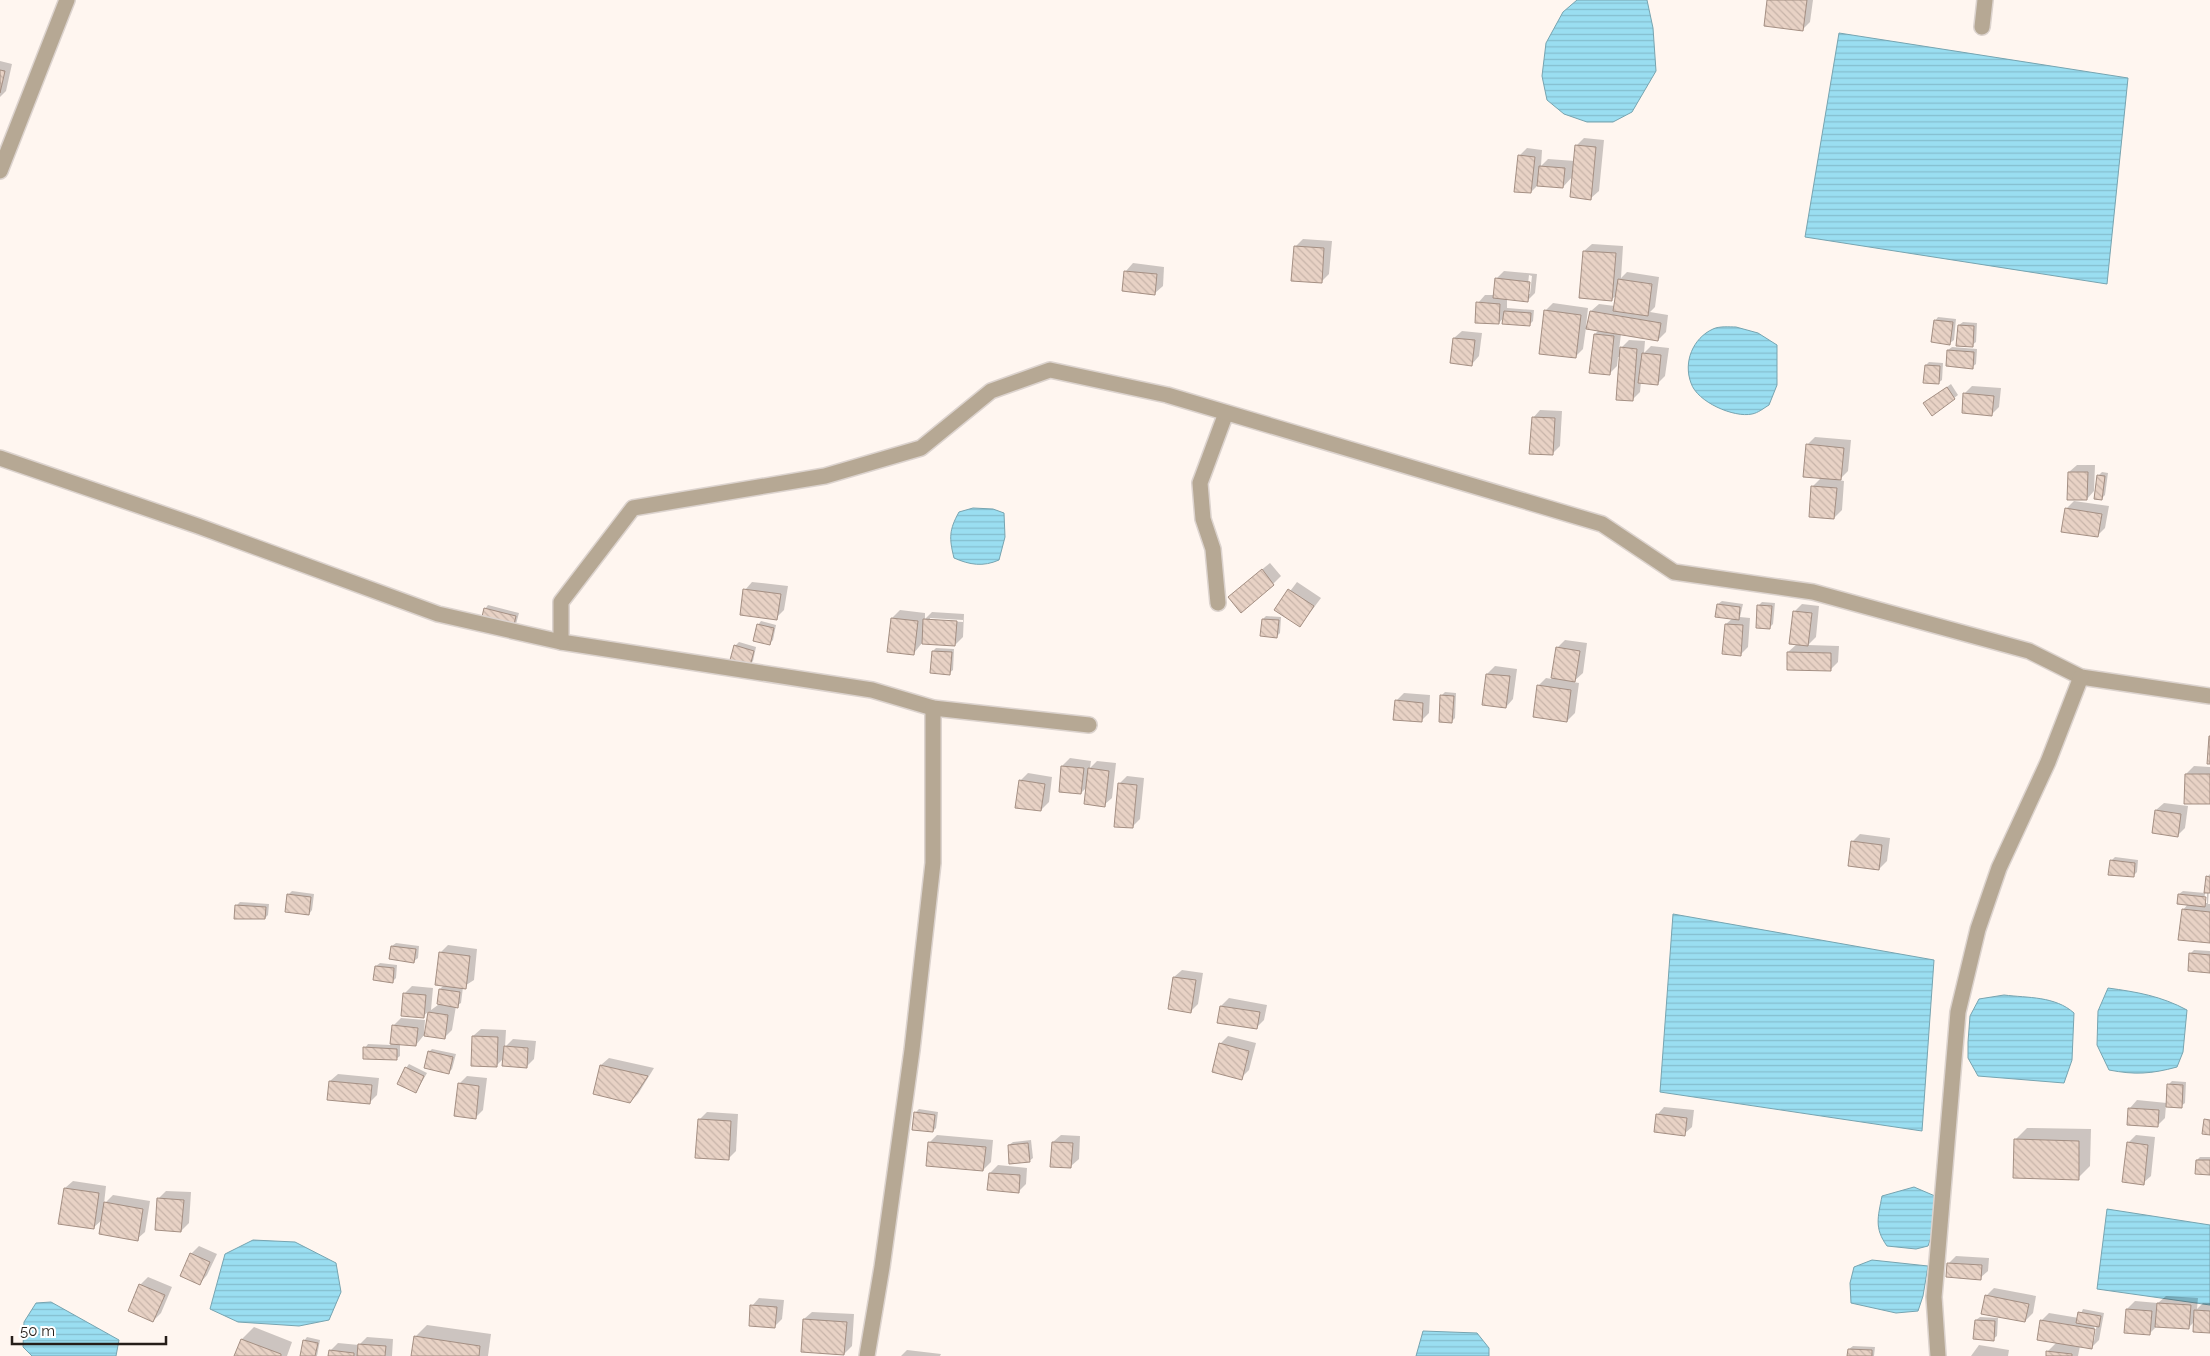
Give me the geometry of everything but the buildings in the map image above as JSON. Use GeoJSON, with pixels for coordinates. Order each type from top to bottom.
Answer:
{"type":"FeatureCollection","features":[{"type":"Feature","properties":{"kind":"street"},"geometry":{"type":"LineString","coordinates":[[0,171],[67,0]]}},
{"type":"Feature","properties":{"kind":"street"},"geometry":{"type":"LineString","coordinates":[[1982,27],[1985,0]]}},
{"type":"Feature","properties":{"kind":"street"},"geometry":{"type":"LineString","coordinates":[[561,642],[561,602],[633,508],[825,476],[921,448],[991,390],[1050,370],[1167,395],[1602,524],[1674,572],[1813,592],[2029,651],[2081,677],[2210,696]]}},
{"type":"Feature","properties":{"kind":"street"},"geometry":{"type":"LineString","coordinates":[[1218,603],[1213,549],[1203,519],[1200,483],[1226,413]]}},
{"type":"Feature","properties":{"kind":"street"},"geometry":{"type":"LineString","coordinates":[[0,458],[198,526],[438,614],[561,642],[872,690],[933,708],[1088,725]]}},
{"type":"Feature","properties":{"kind":"street"},"geometry":{"type":"LineString","coordinates":[[1938,1356],[1934,1297],[1958,1012],[1978,929],[1999,868],[2048,762],[2081,677]]}},
{"type":"Feature","properties":{"kind":"street"},"geometry":{"type":"LineString","coordinates":[[867,1356],[882,1267],[909,1070],[933,863],[933,708]]}},
{"type":"Feature","properties":{"kind":"water"},"geometry":{"type":"Polygon","coordinates":[[[1577,0],[1647,0],[1653,28],[1656,71],[1632,112],[1613,122],[1587,122],[1564,114],[1547,100],[1542,76],[1546,43],[1563,12],[1577,0]]]}},
{"type":"Feature","properties":{"kind":"water"},"geometry":{"type":"Polygon","coordinates":[[[1839,33],[2128,78],[2107,284],[1805,237],[1839,33]]]}},
{"type":"Feature","properties":{"kind":"water"},"geometry":{"type":"Polygon","coordinates":[[[1736,327],[1758,333],[1777,345],[1777,385],[1769,405],[1759,412],[1752,414],[1736,414],[1708,402],[1695,390],[1689,375],[1689,359],[1700,338],[1715,328],[1736,327]]]}},
{"type":"Feature","properties":{"kind":"water"},"geometry":{"type":"Polygon","coordinates":[[[973,508],[993,509],[1004,513],[1005,537],[999,560],[987,564],[976,564],[954,558],[951,545],[953,524],[959,512],[973,508]]]}},
{"type":"Feature","properties":{"kind":"water"},"geometry":{"type":"Polygon","coordinates":[[[1673,914],[1934,960],[1922,1131],[1660,1092],[1673,914]]]}},
{"type":"Feature","properties":{"kind":"water"},"geometry":{"type":"Polygon","coordinates":[[[2108,988],[2149,995],[2187,1010],[2183,1052],[2177,1067],[2143,1073],[2109,1070],[2097,1045],[2098,1011],[2108,988]]]}},
{"type":"Feature","properties":{"kind":"water"},"geometry":{"type":"Polygon","coordinates":[[[2004,995],[2058,1003],[2074,1013],[2072,1060],[2064,1083],[1978,1076],[1968,1058],[1970,1016],[1979,999],[2004,995]]]}},
{"type":"Feature","properties":{"kind":"water"},"geometry":{"type":"Polygon","coordinates":[[[1914,1187],[1935,1196],[1933,1232],[1928,1246],[1916,1249],[1887,1246],[1880,1234],[1878,1222],[1882,1196],[1914,1187]]]}},
{"type":"Feature","properties":{"kind":"water"},"geometry":{"type":"Polygon","coordinates":[[[2107,1209],[2210,1225],[2210,1305],[2097,1289],[2107,1209]]]}},
{"type":"Feature","properties":{"kind":"water"},"geometry":{"type":"Polygon","coordinates":[[[253,1240],[295,1242],[336,1263],[341,1292],[329,1320],[299,1326],[238,1322],[210,1309],[225,1254],[253,1240]]]}},
{"type":"Feature","properties":{"kind":"water"},"geometry":{"type":"Polygon","coordinates":[[[1872,1260],[1928,1266],[1923,1296],[1918,1311],[1896,1313],[1851,1303],[1850,1283],[1854,1267],[1872,1260]]]}},
{"type":"Feature","properties":{"kind":"water"},"geometry":{"type":"Polygon","coordinates":[[[51,1302],[119,1340],[116,1356],[32,1356],[23,1347],[24,1322],[36,1303],[51,1302]]]}},
{"type":"Feature","properties":{"kind":"water"},"geometry":{"type":"Polygon","coordinates":[[[1423,1331],[1477,1333],[1489,1348],[1489,1356],[1416,1356],[1423,1331]]]}}]}
